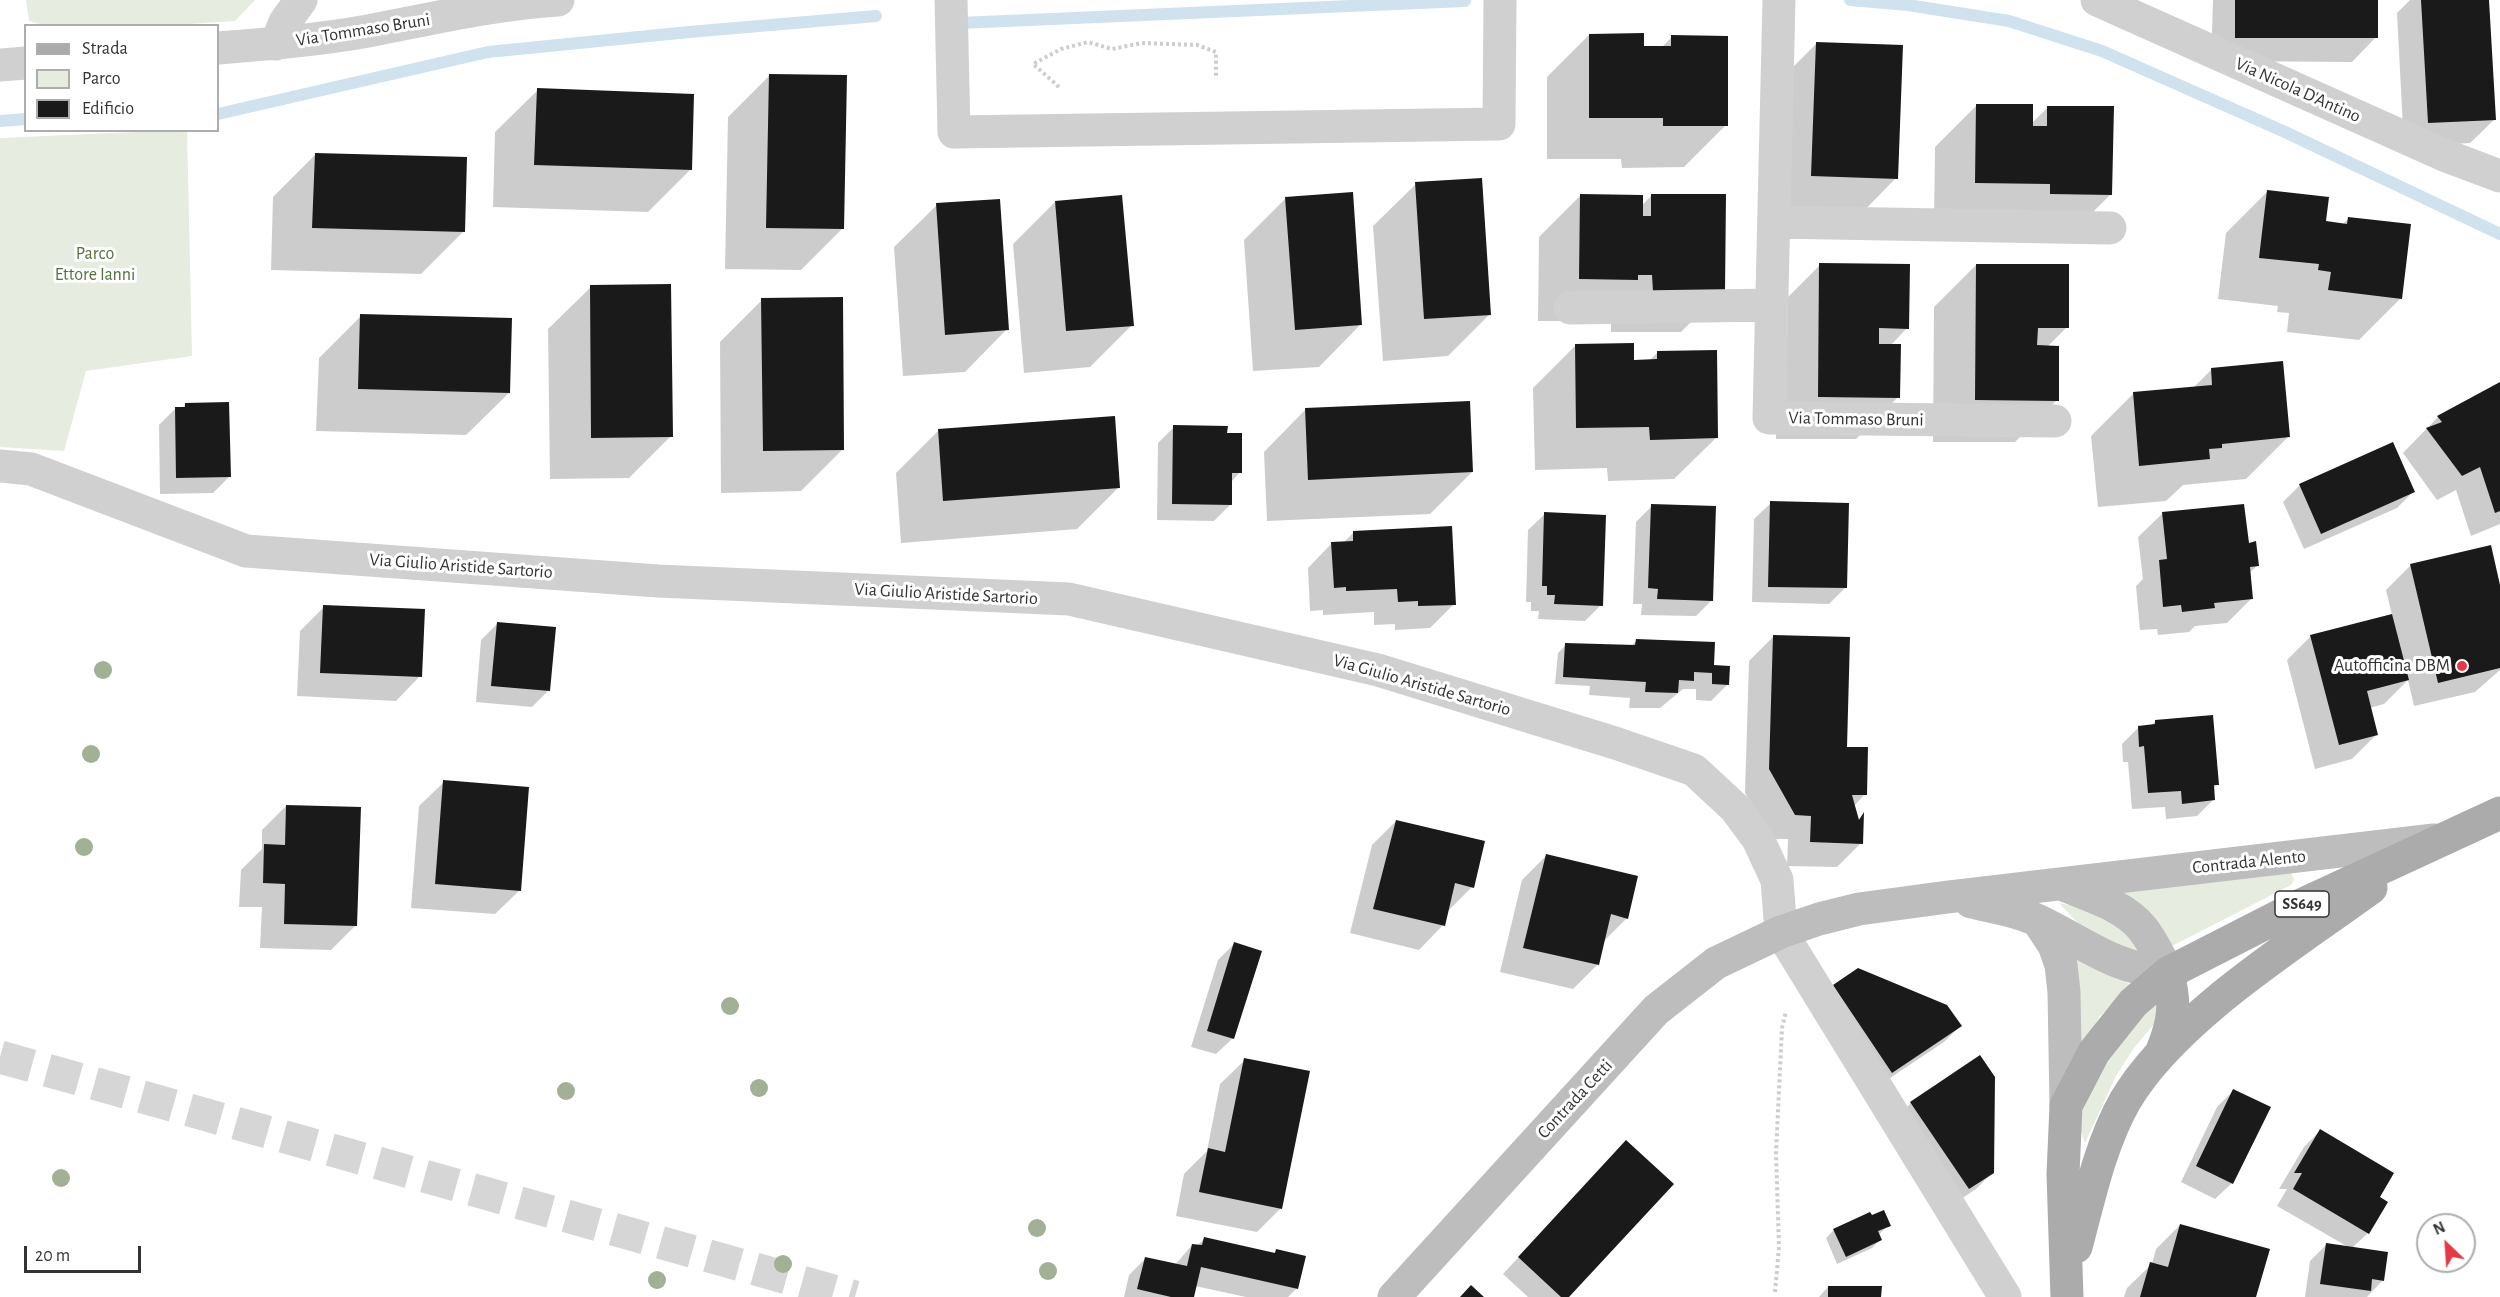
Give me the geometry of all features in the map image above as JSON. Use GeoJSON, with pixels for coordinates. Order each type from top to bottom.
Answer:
{"type":"FeatureCollection","features":[{"type":"Feature","properties":{"kind":"main road","name":"SS649"},"geometry":{"type":"LineString","coordinates":[[2067,1286],[2063,1174],[2066,1106],[2094,1052],[2133,1003],[2168,973],[2299,906],[2500,813]]}},
{"type":"Feature","properties":{"kind":"main road","name":"Contrada Alento"},"geometry":{"type":"LineString","coordinates":[[1781,932],[1859,909],[2059,883],[2439,840]]}},
{"type":"Feature","properties":{"kind":"main road","name":"SS649"},"geometry":{"type":"LineString","coordinates":[[2067,1286],[2094,1179],[2115,1122],[2138,1082],[2161,1052],[2208,1010],[2256,972],[2439,840]]}},
{"type":"Feature","properties":{"kind":"main road","name":"Contrada Alento"},"geometry":{"type":"LineString","coordinates":[[2059,883],[2101,900],[2134,920],[2151,942],[2168,973]]}},
{"type":"Feature","properties":{"kind":"main road","name":"Contrada Alento"},"geometry":{"type":"LineString","coordinates":[[1948,897],[2015,912],[2038,921],[2099,954],[2134,969],[2168,973]]}},
{"type":"Feature","properties":{"kind":"main road"},"geometry":{"type":"LineString","coordinates":[[2038,921],[2054,945],[2061,965],[2064,992],[2066,1106]]}},
{"type":"Feature","properties":{"kind":"main road","name":"Contrada Cetti"},"geometry":{"type":"LineString","coordinates":[[1394,1297],[1656,1010],[1716,963],[1781,932]]}},
{"type":"Feature","properties":{"kind":"main road"},"geometry":{"type":"LineString","coordinates":[[2168,973],[2212,976],[2256,972]]}},
{"type":"Feature","properties":{"kind":"main road","name":"SS649"},"geometry":{"type":"LineString","coordinates":[[2161,1052],[2171,1028],[2174,1012],[2173,993],[2168,973]]}},
{"type":"Feature","properties":{"kind":"street"},"geometry":{"type":"LineString","coordinates":[[276,44],[285,21],[301,0]]}},
{"type":"Feature","properties":{"kind":"street","name":"Via Tommaso Bruni"},"geometry":{"type":"LineString","coordinates":[[219,48],[276,44],[366,31],[510,3],[558,0]]}},
{"type":"Feature","properties":{"kind":"street"},"geometry":{"type":"LineString","coordinates":[[951,0],[954,132],[1499,124],[1500,0]]}},
{"type":"Feature","properties":{"kind":"street","name":"Via Nicola D'Antino"},"geometry":{"type":"LineString","coordinates":[[2097,0],[2444,155],[2500,176]]}},
{"type":"Feature","properties":{"kind":"street","name":"Via Tommaso Bruni"},"geometry":{"type":"LineString","coordinates":[[1779,6],[1769,418],[2055,421]]}},
{"type":"Feature","properties":{"kind":"street"},"geometry":{"type":"LineString","coordinates":[[0,65],[24,63]]}},
{"type":"Feature","properties":{"kind":"street"},"geometry":{"type":"LineString","coordinates":[[1774,222],[2110,228]]}},
{"type":"Feature","properties":{"kind":"street"},"geometry":{"type":"LineString","coordinates":[[1570,308],[1772,305]]}},
{"type":"Feature","properties":{"kind":"street","name":"Via Giulio Aristide Sartorio"},"geometry":{"type":"LineString","coordinates":[[0,466],[31,469],[246,550],[658,581],[1069,599],[1378,670],[1615,743],[1694,770],[1735,808],[1758,839],[1777,880],[1781,932]]}},
{"type":"Feature","properties":{"kind":"street"},"geometry":{"type":"LineString","coordinates":[[1781,932],[2005,1297]]}},
{"type":"Feature","properties":{"kind":"path"},"geometry":{"type":"LineString","coordinates":[[1059,87],[1033,64],[1061,49],[1088,42],[1112,49],[1142,43],[1197,45],[1216,52],[1216,79]]}},
{"type":"Feature","properties":{"kind":"path"},"geometry":{"type":"LineString","coordinates":[[1774,1292],[1779,1246],[1776,1153],[1782,1028],[1794,984],[1804,969]]}},
{"type":"Feature","properties":{"kind":"green space"},"geometry":{"type":"Polygon","coordinates":[[[26,0],[255,0],[235,21],[189,24],[39,24],[29,21],[26,0]]]}},
{"type":"Feature","properties":{"kind":"green space","name":"Parco Ettore Ianni"},"geometry":{"type":"Polygon","coordinates":[[[187,132],[192,356],[86,371],[64,451],[0,447],[0,138],[187,132]]]}},
{"type":"Feature","properties":{"kind":"green space"},"geometry":{"type":"Polygon","coordinates":[[[2290,871],[2294,879],[2291,885],[2172,946],[2160,925],[2146,910],[2107,885],[2290,871]]]}},
{"type":"Feature","properties":{"kind":"green space"},"geometry":{"type":"Polygon","coordinates":[[[2059,903],[2090,910],[2127,929],[2146,959],[2087,933],[2059,903]]]}},
{"type":"Feature","properties":{"kind":"green space"},"geometry":{"type":"Polygon","coordinates":[[[2072,954],[2132,985],[2100,1016],[2078,1055],[2072,954]]]}},
{"type":"Feature","properties":{"kind":"green space"},"geometry":{"type":"Polygon","coordinates":[[[2159,996],[2160,1017],[2134,1048],[2116,1076],[2085,1143],[2079,1125],[2084,1105],[2111,1051],[2159,996]]]}},
{"type":"Feature","properties":{"kind":"building"},"geometry":{"type":"Polygon","coordinates":[[[2235,0],[2378,0],[2378,38],[2235,38],[2235,0]]]}},
{"type":"Feature","properties":{"kind":"building"},"geometry":{"type":"Polygon","coordinates":[[[2421,0],[2489,0],[2496,120],[2428,123],[2421,0]]]}},
{"type":"Feature","properties":{"kind":"building"},"geometry":{"type":"Polygon","coordinates":[[[1644,33],[1644,46],[1671,46],[1671,35],[1728,36],[1728,126],[1663,126],[1663,118],[1589,118],[1589,34],[1644,33]]]}},
{"type":"Feature","properties":{"kind":"building"},"geometry":{"type":"Polygon","coordinates":[[[1816,42],[1903,45],[1898,179],[1811,176],[1816,42]]]}},
{"type":"Feature","properties":{"kind":"building"},"geometry":{"type":"Polygon","coordinates":[[[769,74],[847,75],[844,229],[766,228],[769,74]]]}},
{"type":"Feature","properties":{"kind":"building"},"geometry":{"type":"Polygon","coordinates":[[[537,88],[694,94],[692,170],[534,165],[537,88]]]}},
{"type":"Feature","properties":{"kind":"building"},"geometry":{"type":"Polygon","coordinates":[[[1976,104],[2033,104],[2033,126],[2047,126],[2047,106],[2114,106],[2112,195],[2050,194],[2050,184],[1975,183],[1976,104]]]}},
{"type":"Feature","properties":{"kind":"building"},"geometry":{"type":"Polygon","coordinates":[[[315,153],[467,157],[465,232],[312,228],[315,153]]]}},
{"type":"Feature","properties":{"kind":"building"},"geometry":{"type":"Polygon","coordinates":[[[1482,178],[1491,315],[1424,319],[1415,182],[1482,178]]]}},
{"type":"Feature","properties":{"kind":"building"},"geometry":{"type":"Polygon","coordinates":[[[2267,190],[2329,197],[2326,221],[2347,224],[2348,217],[2411,224],[2402,299],[2328,290],[2331,272],[2318,270],[2319,264],[2259,258],[2267,190]]]}},
{"type":"Feature","properties":{"kind":"building"},"geometry":{"type":"Polygon","coordinates":[[[1353,192],[1362,325],[1295,330],[1285,197],[1353,192]]]}},
{"type":"Feature","properties":{"kind":"building"},"geometry":{"type":"Polygon","coordinates":[[[1580,194],[1643,195],[1643,216],[1651,216],[1651,194],[1726,194],[1725,291],[1653,291],[1652,275],[1638,275],[1638,280],[1579,279],[1580,194]]]}},
{"type":"Feature","properties":{"kind":"building"},"geometry":{"type":"Polygon","coordinates":[[[1122,195],[1134,326],[1066,331],[1055,201],[1122,195]]]}},
{"type":"Feature","properties":{"kind":"building"},"geometry":{"type":"Polygon","coordinates":[[[1000,199],[1009,330],[945,335],[936,203],[1000,199]]]}},
{"type":"Feature","properties":{"kind":"building"},"geometry":{"type":"Polygon","coordinates":[[[1819,263],[1910,264],[1909,329],[1879,328],[1879,344],[1901,344],[1900,398],[1818,397],[1819,263]]]}},
{"type":"Feature","properties":{"kind":"building"},"geometry":{"type":"Polygon","coordinates":[[[1976,264],[2069,264],[2069,328],[2038,328],[2037,345],[2059,346],[2059,401],[1975,400],[1976,264]]]}},
{"type":"Feature","properties":{"kind":"building"},"geometry":{"type":"Polygon","coordinates":[[[671,284],[673,437],[591,438],[590,285],[671,284]]]}},
{"type":"Feature","properties":{"kind":"building"},"geometry":{"type":"Polygon","coordinates":[[[843,297],[844,450],[763,451],[761,298],[843,297]]]}},
{"type":"Feature","properties":{"kind":"building"},"geometry":{"type":"Polygon","coordinates":[[[360,314],[512,318],[510,393],[358,389],[360,314]]]}},
{"type":"Feature","properties":{"kind":"building"},"geometry":{"type":"Polygon","coordinates":[[[1634,343],[1634,360],[1657,359],[1657,351],[1717,350],[1718,438],[1650,440],[1649,427],[1576,428],[1575,344],[1634,343]]]}},
{"type":"Feature","properties":{"kind":"building"},"geometry":{"type":"Polygon","coordinates":[[[2283,361],[2290,437],[2222,444],[2222,448],[2209,449],[2210,459],[2139,466],[2133,392],[2212,385],[2211,368],[2283,361]]]}},
{"type":"Feature","properties":{"kind":"building"},"geometry":{"type":"Polygon","coordinates":[[[2500,382],[2500,511],[2495,513],[2480,467],[2462,476],[2426,428],[2442,422],[2437,416],[2500,382]]]}},
{"type":"Feature","properties":{"kind":"building"},"geometry":{"type":"Polygon","coordinates":[[[1470,401],[1473,472],[1308,480],[1305,408],[1470,401]]]}},
{"type":"Feature","properties":{"kind":"building"},"geometry":{"type":"Polygon","coordinates":[[[229,402],[231,477],[176,478],[175,407],[185,407],[185,403],[229,402]]]}},
{"type":"Feature","properties":{"kind":"building"},"geometry":{"type":"Polygon","coordinates":[[[1115,416],[1120,488],[943,501],[938,429],[1115,416]]]}},
{"type":"Feature","properties":{"kind":"building"},"geometry":{"type":"Polygon","coordinates":[[[1173,425],[1228,426],[1227,433],[1242,433],[1242,473],[1232,473],[1232,505],[1172,504],[1173,425]]]}},
{"type":"Feature","properties":{"kind":"building"},"geometry":{"type":"Polygon","coordinates":[[[2393,442],[2415,492],[2321,534],[2299,484],[2393,442]]]}},
{"type":"Feature","properties":{"kind":"building"},"geometry":{"type":"Polygon","coordinates":[[[1770,501],[1849,503],[1847,588],[1768,587],[1770,501]]]}},
{"type":"Feature","properties":{"kind":"building"},"geometry":{"type":"Polygon","coordinates":[[[1651,504],[1716,506],[1713,601],[1657,599],[1658,589],[1648,588],[1651,504]]]}},
{"type":"Feature","properties":{"kind":"building"},"geometry":{"type":"Polygon","coordinates":[[[2244,504],[2249,543],[2256,541],[2259,566],[2250,567],[2253,599],[2214,603],[2215,608],[2182,612],[2181,605],[2163,607],[2159,560],[2167,559],[2162,512],[2244,504]]]}},
{"type":"Feature","properties":{"kind":"building"},"geometry":{"type":"Polygon","coordinates":[[[1544,512],[1606,515],[1603,606],[1554,604],[1555,595],[1547,595],[1547,586],[1542,586],[1544,512]]]}},
{"type":"Feature","properties":{"kind":"building"},"geometry":{"type":"Polygon","coordinates":[[[1452,526],[1456,605],[1418,606],[1418,601],[1398,602],[1397,589],[1346,591],[1346,587],[1334,588],[1331,542],[1353,541],[1353,531],[1452,526]]]}},
{"type":"Feature","properties":{"kind":"building"},"geometry":{"type":"Polygon","coordinates":[[[2491,545],[2500,585],[2500,668],[2438,683],[2410,564],[2491,545]]]}},
{"type":"Feature","properties":{"kind":"building"},"geometry":{"type":"Polygon","coordinates":[[[323,605],[425,609],[422,677],[320,673],[323,605]]]}},
{"type":"Feature","properties":{"kind":"building"},"geometry":{"type":"Polygon","coordinates":[[[2392,614],[2409,680],[2367,691],[2378,735],[2339,745],[2310,635],[2392,614]]]}},
{"type":"Feature","properties":{"kind":"building"},"geometry":{"type":"Polygon","coordinates":[[[497,622],[556,627],[550,691],[491,686],[497,622]]]}},
{"type":"Feature","properties":{"kind":"building"},"geometry":{"type":"Polygon","coordinates":[[[1773,635],[1850,637],[1847,747],[1868,747],[1867,795],[1852,795],[1859,820],[1864,812],[1863,844],[1810,842],[1811,816],[1795,815],[1769,769],[1773,635]]]}},
{"type":"Feature","properties":{"kind":"building"},"geometry":{"type":"Polygon","coordinates":[[[1636,639],[1715,642],[1714,665],[1730,666],[1729,685],[1712,684],[1712,673],[1694,672],[1694,681],[1679,680],[1678,693],[1645,692],[1646,682],[1563,677],[1565,643],[1635,645],[1636,639]]]}},
{"type":"Feature","properties":{"kind":"building"},"geometry":{"type":"Polygon","coordinates":[[[2213,715],[2219,785],[2214,785],[2215,800],[2182,804],[2181,791],[2148,793],[2144,746],[2139,747],[2138,726],[2155,724],[2155,720],[2213,715]]]}},
{"type":"Feature","properties":{"kind":"building"},"geometry":{"type":"Polygon","coordinates":[[[443,780],[529,787],[521,891],[435,884],[443,780]]]}},
{"type":"Feature","properties":{"kind":"building"},"geometry":{"type":"Polygon","coordinates":[[[286,805],[361,807],[357,926],[284,924],[285,884],[263,883],[264,844],[285,845],[286,805]]]}},
{"type":"Feature","properties":{"kind":"building"},"geometry":{"type":"Polygon","coordinates":[[[1396,820],[1485,841],[1474,888],[1455,883],[1445,926],[1373,909],[1396,820]]]}},
{"type":"Feature","properties":{"kind":"building"},"geometry":{"type":"Polygon","coordinates":[[[1546,854],[1638,876],[1628,919],[1611,914],[1599,965],[1523,948],[1546,854]]]}},
{"type":"Feature","properties":{"kind":"building"},"geometry":{"type":"Polygon","coordinates":[[[1234,942],[1262,951],[1234,1039],[1207,1031],[1234,942]]]}},
{"type":"Feature","properties":{"kind":"building"},"geometry":{"type":"Polygon","coordinates":[[[1858,968],[1947,1005],[1962,1026],[1892,1073],[1833,985],[1858,968]]]}},
{"type":"Feature","properties":{"kind":"building"},"geometry":{"type":"Polygon","coordinates":[[[1980,1055],[1995,1077],[1994,1173],[1969,1189],[1910,1102],[1980,1055]]]}},
{"type":"Feature","properties":{"kind":"building"},"geometry":{"type":"Polygon","coordinates":[[[1244,1058],[1310,1071],[1282,1209],[1199,1192],[1208,1148],[1225,1152],[1244,1058]]]}},
{"type":"Feature","properties":{"kind":"building"},"geometry":{"type":"Polygon","coordinates":[[[2233,1089],[2271,1107],[2233,1184],[2196,1166],[2233,1089]]]}},
{"type":"Feature","properties":{"kind":"building"},"geometry":{"type":"Polygon","coordinates":[[[2320,1129],[2394,1173],[2380,1197],[2388,1202],[2369,1234],[2293,1189],[2302,1173],[2294,1173],[2320,1129]]]}},
{"type":"Feature","properties":{"kind":"building"},"geometry":{"type":"Polygon","coordinates":[[[1626,1140],[1674,1184],[1569,1297],[1561,1297],[1518,1257],[1626,1140]]]}},
{"type":"Feature","properties":{"kind":"building"},"geometry":{"type":"Polygon","coordinates":[[[1884,1210],[1891,1226],[1878,1231],[1882,1240],[1846,1257],[1833,1229],[1870,1212],[1872,1215],[1884,1210]]]}},
{"type":"Feature","properties":{"kind":"building"},"geometry":{"type":"Polygon","coordinates":[[[2180,1224],[2270,1249],[2256,1297],[2140,1297],[2150,1262],[2168,1267],[2180,1224]]]}},
{"type":"Feature","properties":{"kind":"building"},"geometry":{"type":"Polygon","coordinates":[[[1204,1237],[1275,1253],[1276,1249],[1306,1256],[1298,1289],[1201,1267],[1194,1297],[1171,1297],[1137,1289],[1145,1257],[1187,1266],[1192,1244],[1202,1245],[1204,1237]]]}},
{"type":"Feature","properties":{"kind":"building"},"geometry":{"type":"Polygon","coordinates":[[[2326,1243],[2388,1252],[2384,1281],[2372,1279],[2371,1291],[2320,1284],[2326,1243]]]}},
{"type":"Feature","properties":{"kind":"building"},"geometry":{"type":"Polygon","coordinates":[[[1471,1285],[1484,1297],[1460,1297],[1471,1285]]]}},
{"type":"Feature","properties":{"kind":"building"},"geometry":{"type":"Polygon","coordinates":[[[1828,1286],[1882,1286],[1881,1297],[1828,1297],[1828,1286]]]}},
{"type":"Feature","properties":{"kind":"waterway"},"geometry":{"type":"LineString","coordinates":[[1850,0],[1908,5],[2009,21],[2102,51],[2285,132],[2500,234]]}},
{"type":"Feature","properties":{"kind":"waterway"},"geometry":{"type":"LineString","coordinates":[[960,23],[1465,1]]}},
{"type":"Feature","properties":{"kind":"waterway"},"geometry":{"type":"LineString","coordinates":[[219,114],[488,52],[876,16]]}},
{"type":"Feature","properties":{"kind":"waterway"},"geometry":{"type":"LineString","coordinates":[[0,121],[24,119]]}},
{"type":"Feature","properties":{"kind":"tunnel"},"geometry":{"type":"LineString","coordinates":[[0,1057],[855,1297]]}},
{"type":"Feature","properties":{"kind":"place","name":"Autofficina DBM"},"geometry":{"type":"Point","coordinates":[2462,666]}}]}
